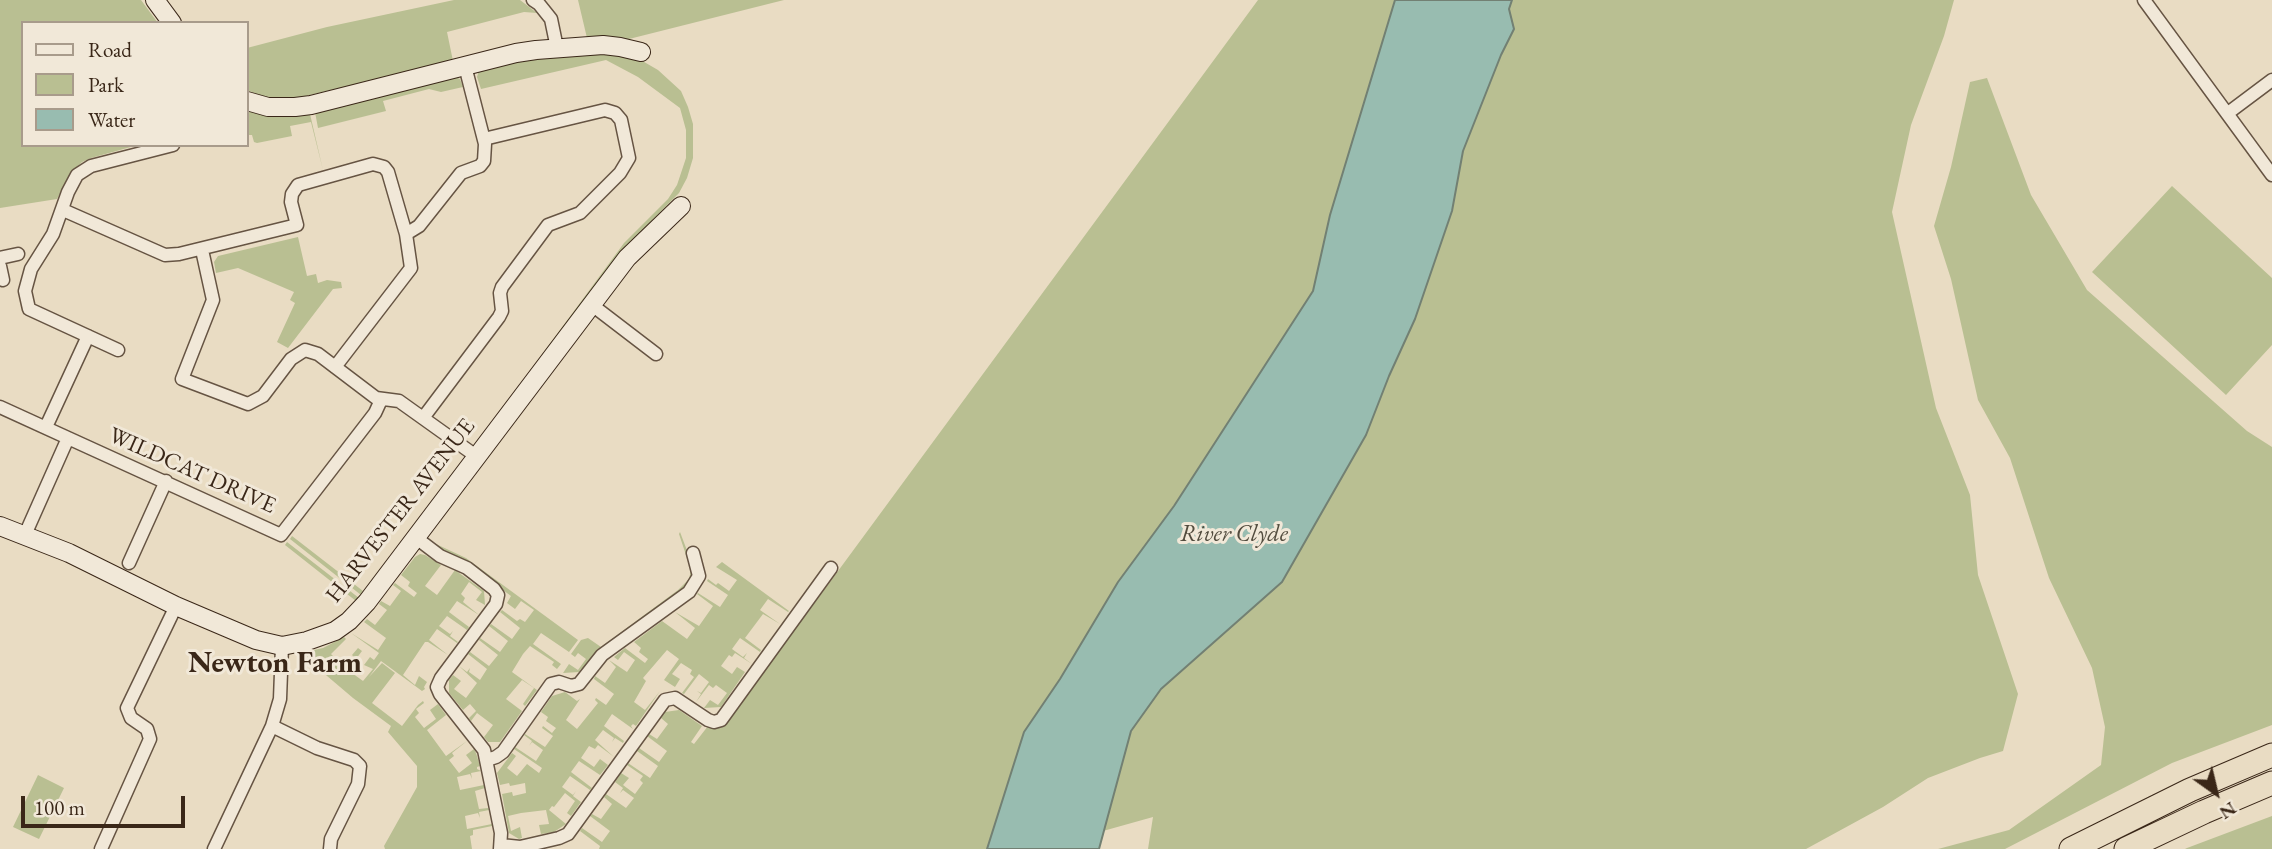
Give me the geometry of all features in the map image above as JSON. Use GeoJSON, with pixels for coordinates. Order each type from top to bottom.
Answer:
{"type":"FeatureCollection","features":[{"type":"Feature","properties":{"kind":"highway"},"geometry":{"type":"LineString","coordinates":[[2071,849],[2190,790],[2272,755]]}},
{"type":"Feature","properties":{"kind":"highway"},"geometry":{"type":"LineString","coordinates":[[2126,849],[2204,812],[2272,785]]}},
{"type":"Feature","properties":{"kind":"street"},"geometry":{"type":"LineString","coordinates":[[155,0],[171,21]]}},
{"type":"Feature","properties":{"kind":"street"},"geometry":{"type":"LineString","coordinates":[[2144,0],[2272,175]]}},
{"type":"Feature","properties":{"kind":"street"},"geometry":{"type":"LineString","coordinates":[[539,1],[551,19],[557,48]]}},
{"type":"Feature","properties":{"kind":"street"},"geometry":{"type":"LineString","coordinates":[[248,101],[268,107],[311,105],[516,53],[603,45],[641,52]]}},
{"type":"Feature","properties":{"kind":"street"},"geometry":{"type":"LineString","coordinates":[[406,234],[419,226],[461,173],[482,164],[485,157],[484,139],[465,66]]}},
{"type":"Feature","properties":{"kind":"street"},"geometry":{"type":"LineString","coordinates":[[2228,113],[2272,80]]}},
{"type":"Feature","properties":{"kind":"street"},"geometry":{"type":"LineString","coordinates":[[423,418],[499,317],[502,287],[548,225],[580,213],[620,173],[630,153],[621,120],[615,113],[605,110],[484,139]]}},
{"type":"Feature","properties":{"kind":"street"},"geometry":{"type":"LineString","coordinates":[[118,349],[29,309],[25,291],[31,269],[53,234],[77,175],[91,166],[165,147]]}},
{"type":"Feature","properties":{"kind":"street"},"geometry":{"type":"LineString","coordinates":[[63,210],[165,255],[202,250],[297,225],[291,202],[292,194],[298,185],[373,164],[384,167],[388,172],[406,234],[411,268],[335,367]]}},
{"type":"Feature","properties":{"kind":"street","name":"HARVESTER AVENUE"},"geometry":{"type":"LineString","coordinates":[[0,526],[69,553],[176,607],[256,640],[282,646],[335,631],[349,621],[366,602],[627,258],[681,206]]}},
{"type":"Feature","properties":{"kind":"street"},"geometry":{"type":"LineString","coordinates":[[202,250],[213,300],[182,379],[248,404],[263,396],[291,359],[304,350],[318,354],[371,395],[381,400],[397,400],[476,456]]}},
{"type":"Feature","properties":{"kind":"street"},"geometry":{"type":"LineString","coordinates":[[0,258],[18,254]]}},
{"type":"Feature","properties":{"kind":"street"},"geometry":{"type":"LineString","coordinates":[[0,265],[3,280]]}},
{"type":"Feature","properties":{"kind":"street"},"geometry":{"type":"LineString","coordinates":[[592,305],[656,354]]}},
{"type":"Feature","properties":{"kind":"street"},"geometry":{"type":"LineString","coordinates":[[46,427],[88,336]]}},
{"type":"Feature","properties":{"kind":"street","name":"WILDCAT DRIVE"},"geometry":{"type":"LineString","coordinates":[[0,407],[281,535],[375,413],[381,400]]}},
{"type":"Feature","properties":{"kind":"street"},"geometry":{"type":"LineString","coordinates":[[24,537],[68,438]]}},
{"type":"Feature","properties":{"kind":"street"},"geometry":{"type":"LineString","coordinates":[[129,563],[166,481]]}},
{"type":"Feature","properties":{"kind":"street"},"geometry":{"type":"LineString","coordinates":[[415,537],[440,556],[467,568],[498,595],[496,604],[439,680],[437,687],[482,748],[487,760],[501,832],[500,847],[520,847],[568,834],[665,699],[675,698],[708,720],[720,720],[831,568]]}},
{"type":"Feature","properties":{"kind":"street"},"geometry":{"type":"LineString","coordinates":[[487,760],[503,752],[551,684],[579,684],[603,655],[689,592],[699,576],[693,553]]}},
{"type":"Feature","properties":{"kind":"street"},"geometry":{"type":"LineString","coordinates":[[101,849],[150,739],[147,729],[131,718],[127,708],[176,607]]}},
{"type":"Feature","properties":{"kind":"street"},"geometry":{"type":"LineString","coordinates":[[214,849],[272,726],[280,699],[282,646]]}},
{"type":"Feature","properties":{"kind":"street"},"geometry":{"type":"LineString","coordinates":[[272,726],[317,748],[354,760],[360,766],[358,784],[331,839],[330,849]]}},
{"type":"Feature","properties":{"kind":"green space"},"geometry":{"type":"Polygon","coordinates":[[[0,0],[141,0],[157,21],[21,21],[21,147],[131,147],[82,162],[71,173],[57,199],[0,208],[0,0]]]}},
{"type":"Feature","properties":{"kind":"green space"},"geometry":{"type":"Polygon","coordinates":[[[454,0],[520,0],[537,13],[524,12],[447,32],[453,61],[297,98],[263,97],[248,90],[248,48],[327,27],[454,0]]]}},
{"type":"Feature","properties":{"kind":"green space"},"geometry":{"type":"Polygon","coordinates":[[[578,0],[784,0],[625,40],[587,38],[578,0]]]}},
{"type":"Feature","properties":{"kind":"green space"},"geometry":{"type":"Polygon","coordinates":[[[1258,0],[1399,0],[1330,215],[1313,291],[1174,506],[1118,582],[1060,679],[1024,732],[987,849],[599,849],[600,846],[580,831],[582,828],[602,842],[610,831],[590,816],[592,814],[601,819],[612,804],[604,797],[606,794],[626,808],[634,798],[623,790],[620,793],[623,788],[615,782],[621,773],[629,778],[623,785],[635,794],[643,783],[640,780],[643,776],[627,765],[628,763],[650,778],[658,766],[637,751],[639,748],[659,762],[667,751],[647,736],[649,734],[657,739],[668,724],[661,718],[665,712],[679,710],[702,726],[691,742],[694,744],[708,726],[723,725],[798,618],[802,620],[1258,0]]]}},
{"type":"Feature","properties":{"kind":"green space"},"geometry":{"type":"Polygon","coordinates":[[[1512,0],[1954,0],[1944,36],[1911,125],[1892,212],[1936,408],[1970,495],[1978,575],[2018,694],[2003,751],[1928,778],[1883,807],[1806,849],[1148,849],[1153,817],[1103,831],[1131,731],[1161,689],[1282,582],[1366,435],[1415,319],[1452,211],[1463,151],[1514,29],[1509,9],[1512,0]]]}},
{"type":"Feature","properties":{"kind":"green space"},"geometry":{"type":"Polygon","coordinates":[[[600,52],[639,59],[658,70],[681,91],[693,124],[693,158],[687,178],[679,193],[622,251],[479,440],[624,243],[668,199],[677,185],[686,158],[686,130],[680,108],[638,77],[606,60],[481,89],[477,77],[479,70],[529,58],[600,52]]]}},
{"type":"Feature","properties":{"kind":"green space"},"geometry":{"type":"Polygon","coordinates":[[[456,77],[460,79],[463,87],[441,92],[429,89],[383,101],[386,111],[318,128],[315,112],[456,77]]]}},
{"type":"Feature","properties":{"kind":"green space"},"geometry":{"type":"Polygon","coordinates":[[[1987,78],[2031,195],[2087,290],[2247,431],[2272,447],[2272,725],[2172,763],[2005,849],[1938,849],[2009,830],[2101,765],[2105,727],[2092,668],[2049,578],[2010,458],[1978,400],[1951,279],[1934,226],[1951,167],[1970,82],[1987,78]]]}},
{"type":"Feature","properties":{"kind":"green space"},"geometry":{"type":"Polygon","coordinates":[[[248,109],[276,116],[310,114],[323,170],[311,122],[290,126],[292,136],[257,143],[252,135],[248,135],[248,109]]]}},
{"type":"Feature","properties":{"kind":"green space"},"geometry":{"type":"Polygon","coordinates":[[[2172,186],[2272,278],[2272,345],[2226,395],[2092,272],[2172,186]]]}},
{"type":"Feature","properties":{"kind":"green space"},"geometry":{"type":"Polygon","coordinates":[[[298,237],[307,276],[316,274],[318,283],[327,280],[341,282],[342,288],[333,289],[288,348],[277,342],[295,303],[290,300],[294,292],[238,268],[216,273],[214,262],[218,256],[298,237]]]}},
{"type":"Feature","properties":{"kind":"green space"},"geometry":{"type":"Polygon","coordinates":[[[680,532],[694,569],[689,585],[601,651],[599,648],[599,653],[584,671],[581,669],[579,672],[563,673],[569,664],[578,670],[586,659],[578,653],[575,657],[571,654],[581,640],[588,638],[601,647],[689,579],[691,570],[680,532]]]}},
{"type":"Feature","properties":{"kind":"green space"},"geometry":{"type":"Polygon","coordinates":[[[292,536],[363,591],[361,595],[290,539],[292,536]]]}},
{"type":"Feature","properties":{"kind":"green space"},"geometry":{"type":"Polygon","coordinates":[[[287,542],[359,598],[356,601],[285,545],[287,542]]]}},
{"type":"Feature","properties":{"kind":"green space"},"geometry":{"type":"Polygon","coordinates":[[[436,544],[466,558],[578,640],[569,652],[541,633],[533,644],[561,664],[557,669],[552,665],[554,662],[530,646],[523,654],[512,672],[537,690],[525,706],[523,704],[534,688],[522,680],[506,699],[522,711],[500,742],[488,742],[484,737],[493,725],[477,713],[471,721],[469,718],[476,711],[470,704],[463,710],[449,693],[449,680],[453,675],[461,681],[454,689],[466,698],[477,683],[459,666],[467,672],[470,668],[469,672],[480,680],[487,669],[468,654],[470,652],[489,666],[498,655],[479,640],[480,638],[500,652],[508,641],[489,626],[491,624],[512,639],[520,628],[500,612],[502,610],[517,621],[520,619],[525,622],[534,610],[521,601],[515,609],[507,603],[511,596],[464,561],[434,546],[436,544]]]}},
{"type":"Feature","properties":{"kind":"green space"},"geometry":{"type":"Polygon","coordinates":[[[420,554],[441,565],[425,586],[437,595],[455,570],[484,591],[485,605],[476,600],[482,592],[469,582],[461,594],[465,598],[463,602],[479,615],[457,601],[449,612],[469,627],[467,630],[447,616],[439,626],[450,634],[453,631],[450,636],[458,642],[437,629],[429,640],[448,655],[425,642],[403,675],[415,685],[419,676],[427,682],[425,689],[422,691],[381,661],[369,677],[382,663],[395,673],[372,703],[402,726],[418,705],[423,701],[416,709],[419,713],[415,717],[424,728],[436,719],[430,710],[438,704],[446,715],[427,730],[446,756],[467,741],[452,753],[454,756],[449,760],[459,773],[472,763],[466,755],[474,749],[480,766],[477,769],[481,771],[471,773],[472,779],[470,774],[457,777],[460,790],[484,785],[485,788],[475,791],[479,809],[489,810],[479,812],[480,818],[478,813],[465,816],[467,829],[492,826],[473,830],[473,835],[470,836],[472,849],[385,849],[384,846],[417,787],[417,766],[388,732],[391,726],[300,653],[323,648],[344,637],[346,639],[331,654],[336,659],[334,662],[345,670],[355,658],[352,655],[358,648],[362,651],[350,667],[354,670],[352,673],[363,681],[373,669],[364,665],[370,657],[374,660],[379,653],[351,633],[378,650],[386,638],[364,622],[367,619],[375,625],[387,610],[379,604],[381,601],[390,606],[401,591],[393,585],[395,583],[414,597],[417,593],[401,575],[420,554]]]}},
{"type":"Feature","properties":{"kind":"green space"},"geometry":{"type":"Polygon","coordinates":[[[722,562],[789,611],[768,599],[760,610],[780,624],[763,614],[745,638],[761,650],[760,652],[740,638],[732,649],[743,657],[747,653],[744,658],[752,664],[735,653],[732,657],[729,655],[721,666],[732,674],[737,667],[745,672],[721,707],[704,708],[710,700],[718,705],[727,693],[716,685],[713,688],[709,685],[696,702],[701,694],[697,691],[701,693],[709,682],[699,674],[684,694],[682,693],[694,677],[690,674],[692,670],[681,663],[672,674],[680,679],[675,687],[664,680],[679,659],[667,650],[643,678],[646,681],[634,702],[645,710],[660,691],[636,726],[631,726],[633,729],[612,714],[604,726],[624,741],[623,743],[615,738],[612,742],[614,738],[603,730],[595,740],[614,757],[598,745],[595,749],[589,746],[581,758],[594,767],[600,759],[608,765],[600,775],[579,761],[571,772],[592,788],[590,790],[570,776],[562,787],[573,795],[576,791],[573,796],[581,802],[571,816],[567,813],[575,801],[565,793],[549,810],[566,824],[554,832],[541,834],[539,825],[549,824],[546,810],[521,813],[508,816],[511,831],[520,827],[522,838],[509,833],[502,794],[512,792],[513,796],[526,793],[525,783],[500,785],[497,773],[512,753],[516,756],[507,768],[517,776],[527,764],[539,773],[542,768],[514,749],[515,747],[536,761],[543,750],[532,742],[529,746],[532,741],[524,735],[545,747],[553,736],[542,728],[543,726],[552,733],[556,728],[546,721],[548,717],[541,712],[552,696],[565,692],[577,701],[580,699],[566,720],[577,729],[598,703],[596,698],[606,705],[614,694],[594,679],[595,676],[605,683],[616,667],[609,660],[627,672],[635,660],[624,652],[618,660],[614,657],[625,648],[645,663],[648,659],[639,652],[641,648],[634,642],[662,621],[687,639],[695,628],[675,612],[699,626],[713,606],[698,593],[720,607],[728,595],[707,581],[708,579],[729,591],[737,580],[716,567],[722,562]]]}},
{"type":"Feature","properties":{"kind":"green space"},"geometry":{"type":"Polygon","coordinates":[[[38,775],[64,788],[39,839],[13,827],[38,775]]]}},
{"type":"Feature","properties":{"kind":"green space"},"geometry":{"type":"Polygon","coordinates":[[[2272,816],[2272,849],[2185,849],[2187,848],[2272,816]]]}},
{"type":"Feature","properties":{"kind":"water","name":"River Clyde"},"geometry":{"type":"Polygon","coordinates":[[[1395,0],[1512,0],[1509,9],[1514,29],[1463,151],[1452,211],[1415,319],[1366,435],[1282,582],[1161,689],[1131,731],[1099,849],[987,849],[1024,732],[1060,679],[1118,582],[1174,506],[1313,291],[1330,215],[1395,0]]]}},
{"type":"Feature","properties":{"kind":"district","name":"Newton Farm"},"geometry":{"type":"Point","coordinates":[275,664]}}]}
